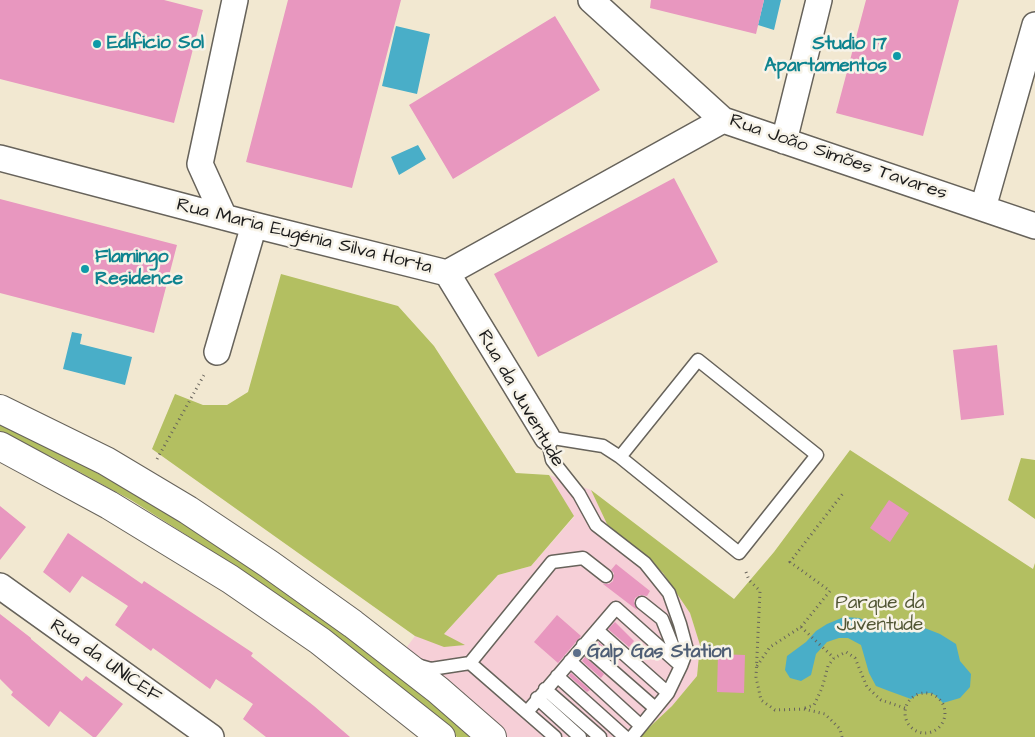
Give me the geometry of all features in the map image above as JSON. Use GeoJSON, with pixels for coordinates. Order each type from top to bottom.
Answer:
{"type":"FeatureCollection","features":[{"type":"Feature","properties":{"kind":"main road"},"geometry":{"type":"LineString","coordinates":[[0,409],[106,461],[188,510],[354,624],[438,690],[492,737]]}},
{"type":"Feature","properties":{"kind":"main road"},"geometry":{"type":"LineString","coordinates":[[0,446],[109,505],[230,579],[320,641],[441,737]]}},
{"type":"Feature","properties":{"kind":"street"},"geometry":{"type":"LineString","coordinates":[[224,217],[200,164],[235,0]]}},
{"type":"Feature","properties":{"kind":"street","name":"Rua João Simões Tavares"},"geometry":{"type":"LineString","coordinates":[[591,0],[723,120],[1035,226]]}},
{"type":"Feature","properties":{"kind":"street"},"geometry":{"type":"LineString","coordinates":[[784,141],[819,0]]}},
{"type":"Feature","properties":{"kind":"street"},"geometry":{"type":"LineString","coordinates":[[983,208],[1035,25]]}},
{"type":"Feature","properties":{"kind":"street","name":"Rua Maria Eugénia Silva Horta"},"geometry":{"type":"LineString","coordinates":[[0,158],[446,273],[723,120]]}},
{"type":"Feature","properties":{"kind":"street"},"geometry":{"type":"LineString","coordinates":[[217,352],[254,225]]}},
{"type":"Feature","properties":{"kind":"street","name":"Rua da Juventude"},"geometry":{"type":"LineString","coordinates":[[446,273],[546,437]]}},
{"type":"Feature","properties":{"kind":"street","name":"Rua da UNICEF"},"geometry":{"type":"LineString","coordinates":[[0,586],[211,737]]}},
{"type":"Feature","properties":{"kind":"lane"},"geometry":{"type":"LineString","coordinates":[[546,437],[603,446],[620,457],[739,552],[817,455],[698,360],[620,457]]}},
{"type":"Feature","properties":{"kind":"lane","name":"Rua da Juventude"},"geometry":{"type":"LineString","coordinates":[[546,437],[552,460],[579,494],[596,525],[645,563],[669,593],[680,624],[687,650],[681,666],[668,693],[632,737]]}},
{"type":"Feature","properties":{"kind":"lane"},"geometry":{"type":"LineString","coordinates":[[398,659],[431,669],[470,663],[552,562],[583,558],[606,576]]}},
{"type":"Feature","properties":{"kind":"lane"},"geometry":{"type":"LineString","coordinates":[[642,603],[662,619],[681,666]]}},
{"type":"Feature","properties":{"kind":"lane"},"geometry":{"type":"LineString","coordinates":[[527,712],[541,693],[616,608],[681,666]]}},
{"type":"Feature","properties":{"kind":"lane"},"geometry":{"type":"LineString","coordinates":[[597,630],[668,693]]}},
{"type":"Feature","properties":{"kind":"lane"},"geometry":{"type":"LineString","coordinates":[[583,645],[655,708]]}},
{"type":"Feature","properties":{"kind":"lane"},"geometry":{"type":"LineString","coordinates":[[570,661],[640,725]]}},
{"type":"Feature","properties":{"kind":"lane"},"geometry":{"type":"LineString","coordinates":[[470,663],[555,737]]}},
{"type":"Feature","properties":{"kind":"lane"},"geometry":{"type":"LineString","coordinates":[[556,676],[625,737]]}},
{"type":"Feature","properties":{"kind":"lane"},"geometry":{"type":"LineString","coordinates":[[541,693],[580,737]]}},
{"type":"Feature","properties":{"kind":"lane"},"geometry":{"type":"LineString","coordinates":[[541,693],[600,737]]}},
{"type":"Feature","properties":{"kind":"path"},"geometry":{"type":"LineString","coordinates":[[156,462],[217,352]]}},
{"type":"Feature","properties":{"kind":"path"},"geometry":{"type":"LineString","coordinates":[[756,667],[770,647],[801,627],[830,591],[790,562],[844,492]]}},
{"type":"Feature","properties":{"kind":"path"},"geometry":{"type":"LineString","coordinates":[[739,552],[749,580],[760,591],[756,677],[761,700],[775,710],[804,708],[814,705],[822,688],[828,666],[834,658],[846,652],[855,658],[867,687],[881,700],[905,708]]}},
{"type":"Feature","properties":{"kind":"path"},"geometry":{"type":"LineString","coordinates":[[801,627],[834,658]]}},
{"type":"Feature","properties":{"kind":"path"},"geometry":{"type":"LineString","coordinates":[[924,692],[930,693],[943,703],[945,716],[939,727],[934,731],[920,733],[910,726],[906,720],[905,708],[914,696],[924,692]]}},
{"type":"Feature","properties":{"kind":"path"},"geometry":{"type":"LineString","coordinates":[[804,708],[825,714],[840,729],[842,737]]}},
{"type":"Feature","properties":{"kind":"shaded area"},"geometry":{"type":"Polygon","coordinates":[[[549,475],[591,490],[607,524],[663,573],[690,613],[700,645],[697,676],[672,706],[639,737],[492,737],[398,659],[415,636],[444,634],[498,575],[531,566],[574,517],[549,475]]]}},
{"type":"Feature","properties":{"kind":"green space"},"geometry":{"type":"Polygon","coordinates":[[[281,274],[398,306],[434,346],[516,473],[549,475],[574,516],[531,566],[498,575],[444,634],[465,645],[444,647],[415,636],[152,449],[175,394],[203,405],[227,405],[248,392],[281,274]]]}},
{"type":"Feature","properties":{"kind":"green space"},"geometry":{"type":"Polygon","coordinates":[[[0,425],[92,470],[158,507],[319,614],[473,737],[457,737],[381,672],[290,605],[199,543],[131,500],[54,458],[0,433],[0,425]]]}},
{"type":"Feature","properties":{"kind":"green space","name":"Parque da Juventude"},"geometry":{"type":"Polygon","coordinates":[[[850,450],[1033,569],[1035,563],[1035,737],[639,737],[672,706],[697,676],[700,645],[690,613],[663,573],[607,524],[591,490],[734,599],[774,552],[850,450]]]}},
{"type":"Feature","properties":{"kind":"green space"},"geometry":{"type":"Polygon","coordinates":[[[1021,458],[1035,460],[1035,519],[1008,500],[1021,458]]]}},
{"type":"Feature","properties":{"kind":"water"},"geometry":{"type":"Polygon","coordinates":[[[764,0],[781,0],[774,30],[758,25],[764,0]]]}},
{"type":"Feature","properties":{"kind":"water"},"geometry":{"type":"Polygon","coordinates":[[[396,26],[430,34],[417,94],[382,86],[396,26]]]}},
{"type":"Feature","properties":{"kind":"water"},"geometry":{"type":"Polygon","coordinates":[[[418,145],[426,159],[399,175],[391,157],[418,145]]]}},
{"type":"Feature","properties":{"kind":"water"},"geometry":{"type":"Polygon","coordinates":[[[72,332],[82,334],[80,344],[132,357],[125,385],[63,369],[72,332]]]}},
{"type":"Feature","properties":{"kind":"water"},"geometry":{"type":"Polygon","coordinates":[[[844,617],[859,618],[887,629],[908,630],[922,627],[940,634],[956,644],[960,661],[971,674],[970,687],[960,698],[943,703],[930,693],[918,694],[911,699],[876,686],[869,673],[861,645],[848,638],[839,638],[827,642],[816,654],[811,675],[801,681],[790,678],[785,670],[787,656],[806,642],[816,631],[844,617]]]}},
{"type":"Feature","properties":{"kind":"building","name":"Edificio Sol"},"geometry":{"type":"Polygon","coordinates":[[[0,0],[164,0],[203,10],[174,123],[0,79],[0,0]]]}},
{"type":"Feature","properties":{"kind":"building"},"geometry":{"type":"Polygon","coordinates":[[[288,0],[401,0],[352,188],[246,162],[288,0]]]}},
{"type":"Feature","properties":{"kind":"building"},"geometry":{"type":"Polygon","coordinates":[[[651,0],[764,0],[756,34],[650,8],[651,0]]]}},
{"type":"Feature","properties":{"kind":"building","name":"Studio 17 Apartamentos"},"geometry":{"type":"Polygon","coordinates":[[[866,0],[959,0],[923,136],[836,113],[866,0]]]}},
{"type":"Feature","properties":{"kind":"building"},"geometry":{"type":"Polygon","coordinates":[[[555,16],[600,90],[453,179],[409,105],[555,16]]]}},
{"type":"Feature","properties":{"kind":"building"},"geometry":{"type":"Polygon","coordinates":[[[674,178],[718,262],[538,357],[494,274],[674,178]]]}},
{"type":"Feature","properties":{"kind":"building","name":"Flamingo Residence"},"geometry":{"type":"Polygon","coordinates":[[[0,199],[177,245],[154,333],[0,293],[0,199]]]}},
{"type":"Feature","properties":{"kind":"building"},"geometry":{"type":"Polygon","coordinates":[[[997,345],[1004,415],[961,420],[953,350],[997,345]]]}},
{"type":"Feature","properties":{"kind":"building"},"geometry":{"type":"Polygon","coordinates":[[[889,500],[909,513],[890,542],[870,528],[889,500]]]}},
{"type":"Feature","properties":{"kind":"building"},"geometry":{"type":"Polygon","coordinates":[[[0,506],[26,527],[0,560],[0,506]]]}},
{"type":"Feature","properties":{"kind":"building"},"geometry":{"type":"Polygon","coordinates":[[[68,533],[142,584],[144,581],[253,653],[251,656],[350,737],[266,737],[243,719],[253,704],[216,679],[210,689],[153,648],[151,651],[115,625],[128,606],[82,576],[70,593],[43,572],[68,533]]]}},
{"type":"Feature","properties":{"kind":"building"},"geometry":{"type":"Polygon","coordinates":[[[616,564],[650,591],[647,596],[640,595],[635,598],[634,602],[637,610],[603,584],[609,584],[613,581],[614,573],[611,570],[616,564]]]}},
{"type":"Feature","properties":{"kind":"building"},"geometry":{"type":"Polygon","coordinates":[[[0,614],[82,681],[86,676],[123,704],[96,737],[93,737],[60,711],[49,727],[11,695],[13,692],[0,679],[0,614]]]}},
{"type":"Feature","properties":{"kind":"building"},"geometry":{"type":"Polygon","coordinates":[[[557,615],[581,636],[558,663],[534,642],[557,615]]]}},
{"type":"Feature","properties":{"kind":"building"},"geometry":{"type":"Polygon","coordinates":[[[615,622],[634,641],[629,647],[608,629],[615,622]]]}},
{"type":"Feature","properties":{"kind":"building"},"geometry":{"type":"Polygon","coordinates":[[[598,642],[618,659],[615,662],[595,645],[598,642]]]}},
{"type":"Feature","properties":{"kind":"building"},"geometry":{"type":"Polygon","coordinates":[[[718,654],[745,655],[744,693],[717,692],[718,654]]]}},
{"type":"Feature","properties":{"kind":"building"},"geometry":{"type":"Polygon","coordinates":[[[585,657],[604,674],[601,678],[582,661],[585,657]]]}},
{"type":"Feature","properties":{"kind":"building"},"geometry":{"type":"Polygon","coordinates":[[[571,673],[590,690],[587,692],[569,676],[571,673]]]}},
{"type":"Feature","properties":{"kind":"place","name":"Edificio Sol"},"geometry":{"type":"Point","coordinates":[97,44]}},
{"type":"Feature","properties":{"kind":"place","name":"Studio 17 Apartamentos"},"geometry":{"type":"Point","coordinates":[897,56]}},
{"type":"Feature","properties":{"kind":"place","name":"Flamingo Residence"},"geometry":{"type":"Point","coordinates":[85,269]}},
{"type":"Feature","properties":{"kind":"place","name":"Galp Gas Station"},"geometry":{"type":"Point","coordinates":[577,653]}}]}
